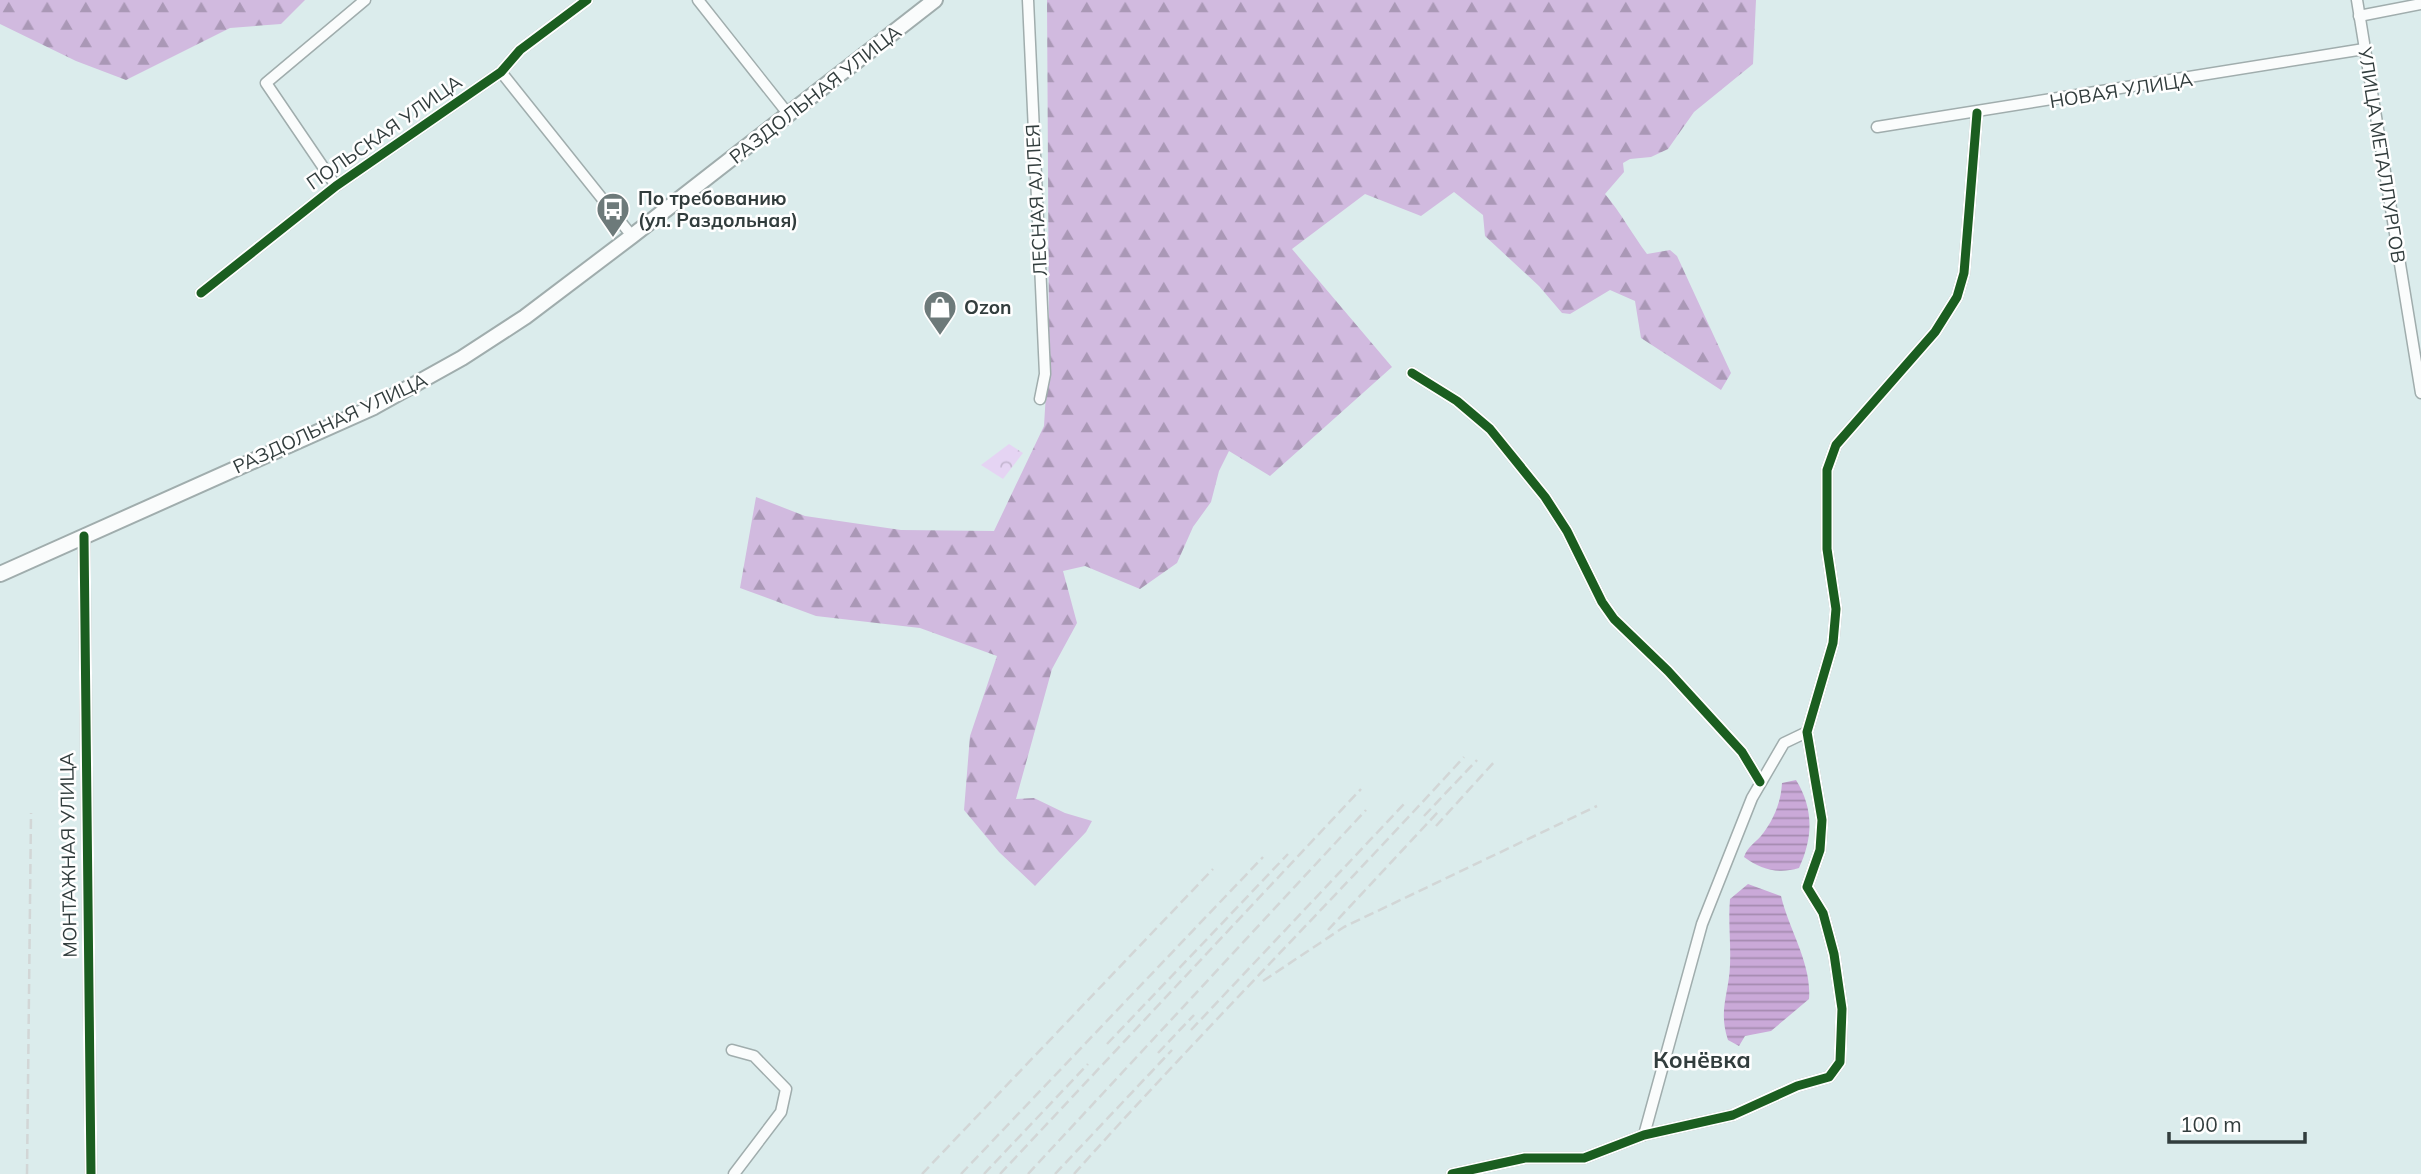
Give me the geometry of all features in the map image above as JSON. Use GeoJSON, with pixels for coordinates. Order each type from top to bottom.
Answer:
{"type":"FeatureCollection","features":[{"type":"Feature","properties":{"kind":"main road","name":"РАЗДОЛЬНАЯ УЛИЦА"},"geometry":{"type":"LineString","coordinates":[[0,574],[401,392],[525,317],[935,0]]}},
{"type":"Feature","properties":{"kind":"street"},"geometry":{"type":"LineString","coordinates":[[335,186],[266,83],[365,0]]}},
{"type":"Feature","properties":{"kind":"street","name":"ПОЛЬСКАЯ УЛИЦА"},"geometry":{"type":"LineString","coordinates":[[201,293],[335,186],[501,72],[520,50],[587,0]]}},
{"type":"Feature","properties":{"kind":"street"},"geometry":{"type":"LineString","coordinates":[[698,0],[789,115]]}},
{"type":"Feature","properties":{"kind":"street","name":"ЛЕСНАЯ АЛЛЕЯ"},"geometry":{"type":"LineString","coordinates":[[1028,0],[1045,374],[1040,399]]}},
{"type":"Feature","properties":{"kind":"street","name":"УЛИЦА МЕТАЛЛУРГОВ"},"geometry":{"type":"LineString","coordinates":[[2357,0],[2421,393]]}},
{"type":"Feature","properties":{"kind":"street"},"geometry":{"type":"LineString","coordinates":[[2359,16],[2421,4]]}},
{"type":"Feature","properties":{"kind":"street","name":"НОВАЯ УЛИЦА"},"geometry":{"type":"LineString","coordinates":[[1877,127],[2364,49]]}},
{"type":"Feature","properties":{"kind":"street"},"geometry":{"type":"LineString","coordinates":[[501,72],[632,236]]}},
{"type":"Feature","properties":{"kind":"street"},"geometry":{"type":"LineString","coordinates":[[1452,1174],[1525,1158],[1584,1158],[1644,1135],[1733,1115],[1797,1086],[1829,1077],[1840,1062],[1842,1009],[1834,954],[1823,913],[1807,887],[1820,850],[1822,820],[1807,733],[1833,643],[1836,609],[1827,548],[1827,470],[1836,445],[1909,363],[1957,297],[1964,272],[1977,113]]}},
{"type":"Feature","properties":{"kind":"street"},"geometry":{"type":"LineString","coordinates":[[1412,373],[1457,401],[1490,429],[1520,465],[1567,531],[1602,602],[1629,635],[1668,671],[1742,752],[1760,782]]}},
{"type":"Feature","properties":{"kind":"street","name":"МОНТАЖНАЯ УЛИЦА"},"geometry":{"type":"LineString","coordinates":[[84,536],[91,1174]]}},
{"type":"Feature","properties":{"kind":"street"},"geometry":{"type":"LineString","coordinates":[[1644,1135],[1702,924],[1760,782],[1784,743],[1807,733]]}},
{"type":"Feature","properties":{"kind":"street"},"geometry":{"type":"LineString","coordinates":[[732,1050],[754,1056],[786,1089],[781,1112],[734,1174]]}},
{"type":"Feature","properties":{"kind":"green space"},"geometry":{"type":"Polygon","coordinates":[[[0,0],[305,0],[281,24],[230,28],[126,80],[76,61],[0,24],[0,0]]]}},
{"type":"Feature","properties":{"kind":"green space"},"geometry":{"type":"Polygon","coordinates":[[[1047,0],[1756,0],[1753,64],[1694,112],[1668,149],[1651,157],[1630,159],[1623,163],[1624,172],[1605,194],[1647,254],[1670,250],[1677,256],[1731,373],[1721,390],[1641,338],[1635,301],[1610,290],[1570,314],[1562,313],[1539,286],[1485,236],[1483,215],[1454,192],[1421,216],[1365,194],[1292,249],[1392,367],[1270,476],[1229,451],[1219,471],[1211,502],[1193,527],[1177,563],[1140,589],[1085,566],[1063,571],[1077,623],[1052,669],[1016,799],[1034,798],[1065,813],[1092,821],[1086,832],[1035,886],[999,852],[964,810],[970,736],[997,656],[920,628],[816,616],[740,588],[756,497],[805,516],[901,530],[994,531],[1044,426],[1049,342],[1047,0]]]}},
{"type":"Feature","properties":{"kind":"green space"},"geometry":{"type":"Polygon","coordinates":[[[1009,444],[1023,453],[1003,479],[981,465],[1009,444]]]}},
{"type":"Feature","properties":{"kind":"shaded area"},"geometry":{"type":"Polygon","coordinates":[[[1796,780],[1809,813],[1809,835],[1804,857],[1799,868],[1770,870],[1744,857],[1773,817],[1782,783],[1796,780]]]}},
{"type":"Feature","properties":{"kind":"shaded area"},"geometry":{"type":"Polygon","coordinates":[[[1748,884],[1781,896],[1804,960],[1809,999],[1771,1031],[1745,1036],[1739,1046],[1728,1040],[1724,1020],[1730,965],[1729,908],[1730,899],[1748,884]]]}},
{"type":"Feature","properties":{"kind":"railway"},"geometry":{"type":"LineString","coordinates":[[1074,1174],[1464,757]]}},
{"type":"Feature","properties":{"kind":"railway"},"geometry":{"type":"LineString","coordinates":[[1424,816],[1477,760]]}},
{"type":"Feature","properties":{"kind":"railway"},"geometry":{"type":"LineString","coordinates":[[1436,826],[1495,761]]}},
{"type":"Feature","properties":{"kind":"railway"},"geometry":{"type":"LineString","coordinates":[[1000,1174],[1361,789]]}},
{"type":"Feature","properties":{"kind":"railway"},"geometry":{"type":"LineString","coordinates":[[1191,1030],[1405,803]]}},
{"type":"Feature","properties":{"kind":"railway"},"geometry":{"type":"LineString","coordinates":[[1263,981],[1344,927],[1597,806]]}},
{"type":"Feature","properties":{"kind":"railway"},"geometry":{"type":"LineString","coordinates":[[1028,1174],[1366,810]]}},
{"type":"Feature","properties":{"kind":"railway"},"geometry":{"type":"LineString","coordinates":[[1328,930],[1438,812]]}},
{"type":"Feature","properties":{"kind":"railway"},"geometry":{"type":"LineString","coordinates":[[27,1174],[31,813]]}},
{"type":"Feature","properties":{"kind":"railway"},"geometry":{"type":"LineString","coordinates":[[1107,1044],[1288,854]]}},
{"type":"Feature","properties":{"kind":"railway"},"geometry":{"type":"LineString","coordinates":[[961,1174],[1263,857]]}},
{"type":"Feature","properties":{"kind":"railway"},"geometry":{"type":"LineString","coordinates":[[922,1174],[1213,869]]}},
{"type":"Feature","properties":{"kind":"railway"},"geometry":{"type":"LineString","coordinates":[[1158,1053],[1194,1015]]}},
{"type":"Feature","properties":{"kind":"railway"},"geometry":{"type":"LineString","coordinates":[[1055,1174],[1172,1050]]}},
{"type":"Feature","properties":{"kind":"railway"},"geometry":{"type":"LineString","coordinates":[[984,1174],[1088,1064]]}},
{"type":"Feature","properties":{"kind":"cycle path"},"geometry":{"type":"LineString","coordinates":[[201,293],[336,186],[501,72],[520,50],[587,0]]}},
{"type":"Feature","properties":{"kind":"cycle path"},"geometry":{"type":"LineString","coordinates":[[1452,1174],[1525,1158],[1584,1158],[1644,1135],[1733,1115],[1797,1086],[1829,1077],[1840,1062],[1842,1009],[1834,954],[1823,913],[1807,887],[1820,850],[1822,820],[1807,732],[1833,643],[1836,609],[1827,549],[1827,470],[1836,445],[1935,332],[1957,297],[1964,273],[1977,113]]}},
{"type":"Feature","properties":{"kind":"cycle path"},"geometry":{"type":"LineString","coordinates":[[1412,373],[1457,401],[1490,429],[1545,497],[1567,531],[1602,602],[1614,619],[1668,671],[1742,752],[1760,782]]}},
{"type":"Feature","properties":{"kind":"cycle path"},"geometry":{"type":"LineString","coordinates":[[84,536],[91,1174]]}},
{"type":"Feature","properties":{"kind":"place","name":"По требованию (ул. Раздольная)"},"geometry":{"type":"Point","coordinates":[613,239]}},
{"type":"Feature","properties":{"kind":"place","name":"Ozon"},"geometry":{"type":"Point","coordinates":[940,337]}},
{"type":"Feature","properties":{"kind":"district","name":"Конёвка"},"geometry":{"type":"Point","coordinates":[1702,1059]}}]}
